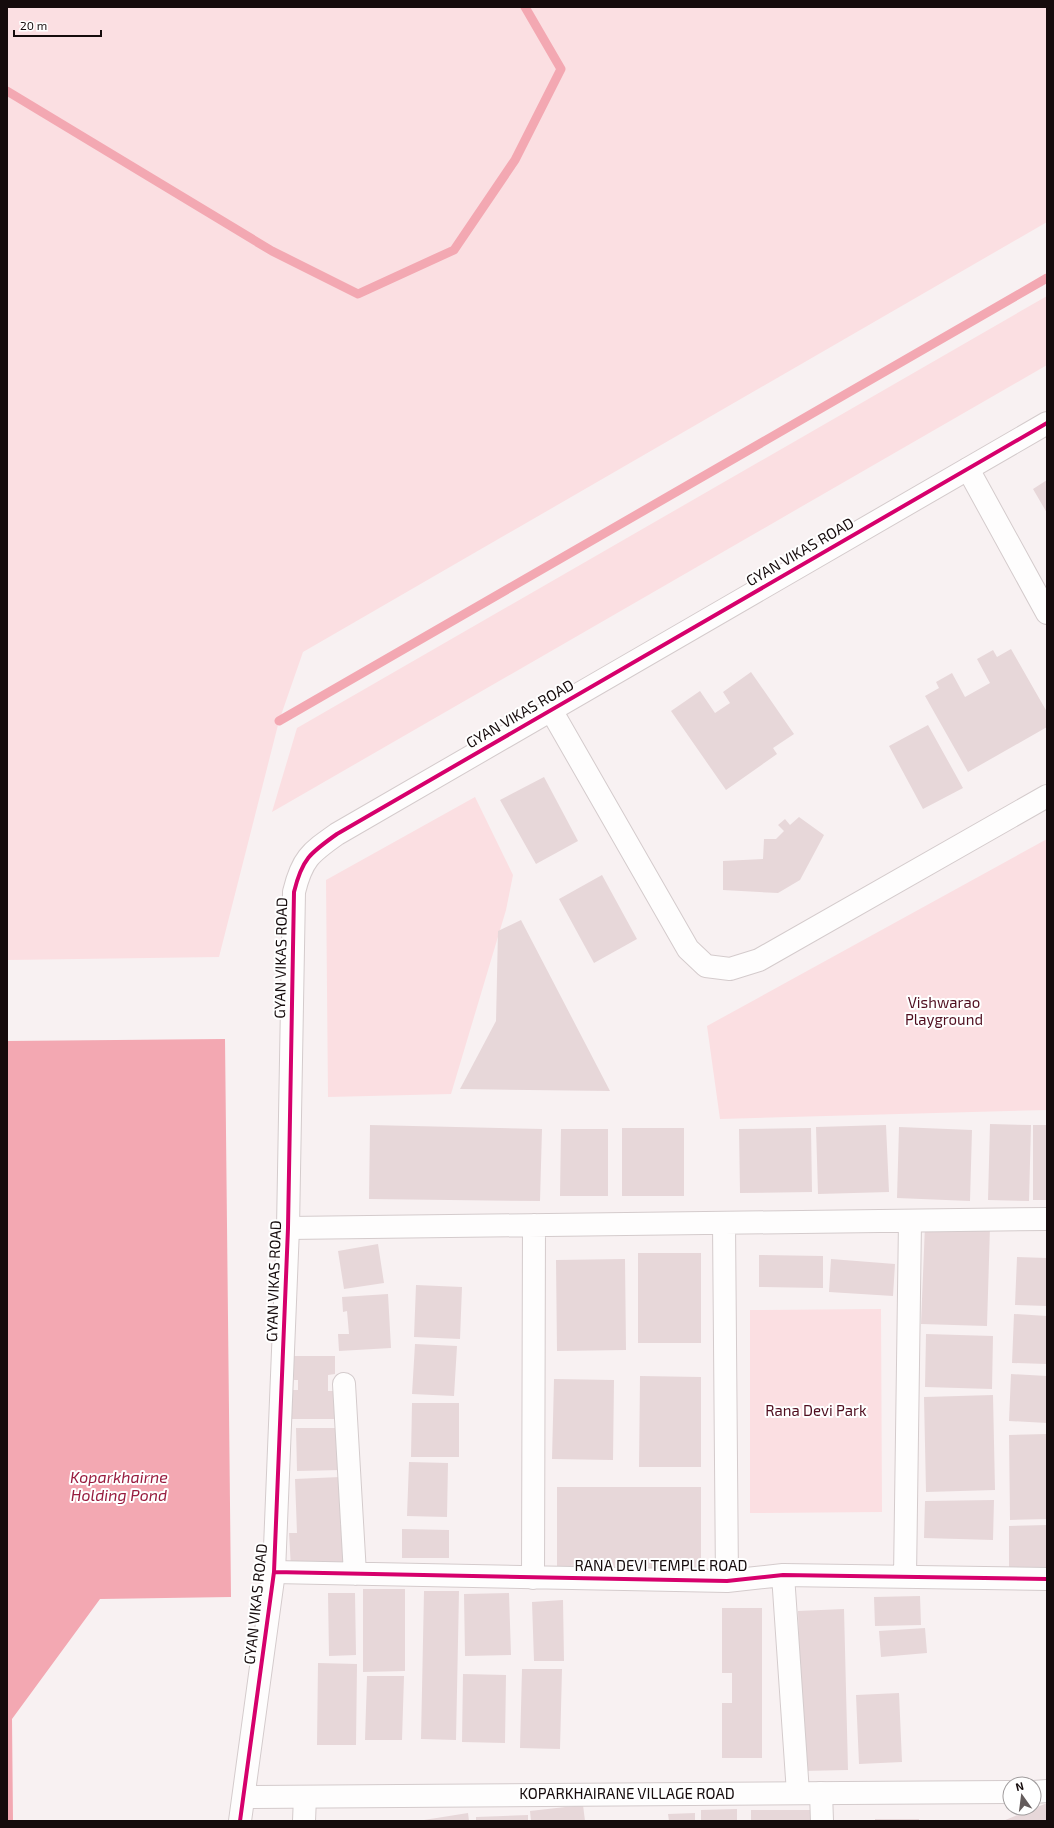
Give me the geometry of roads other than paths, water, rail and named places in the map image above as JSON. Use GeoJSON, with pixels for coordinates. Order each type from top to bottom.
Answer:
{"type":"FeatureCollection","features":[{"type":"Feature","properties":{"kind":"street","name":"GYAN VIKAS ROAD"},"geometry":{"type":"LineString","coordinates":[[240,1821],[274,1572],[288,1228],[294,892],[299,871],[312,851],[337,834],[1047,423]]}},
{"type":"Feature","properties":{"kind":"street"},"geometry":{"type":"LineString","coordinates":[[968,469],[1047,612]]}},
{"type":"Feature","properties":{"kind":"street"},"geometry":{"type":"LineString","coordinates":[[551,710],[688,949],[706,966],[730,969],[759,960],[1047,796]]}},
{"type":"Feature","properties":{"kind":"street"},"geometry":{"type":"LineString","coordinates":[[288,1228],[1047,1219]]}},
{"type":"Feature","properties":{"kind":"street"},"geometry":{"type":"LineString","coordinates":[[905,1577],[910,1221]]}},
{"type":"Feature","properties":{"kind":"street"},"geometry":{"type":"LineString","coordinates":[[724,1223],[727,1581]]}},
{"type":"Feature","properties":{"kind":"street"},"geometry":{"type":"LineString","coordinates":[[533,1578],[534,1225]]}},
{"type":"Feature","properties":{"kind":"street"},"geometry":{"type":"LineString","coordinates":[[344,1384],[355,1574]]}},
{"type":"Feature","properties":{"kind":"street","name":"RANA DEVI TEMPLE ROAD"},"geometry":{"type":"LineString","coordinates":[[274,1572],[727,1581],[783,1575],[1047,1579]]}},
{"type":"Feature","properties":{"kind":"street"},"geometry":{"type":"LineString","coordinates":[[783,1575],[798,1793]]}},
{"type":"Feature","properties":{"kind":"street","name":"KOPARKHAIRANE VILLAGE ROAD"},"geometry":{"type":"LineString","coordinates":[[244,1797],[1002,1792]]}},
{"type":"Feature","properties":{"kind":"street"},"geometry":{"type":"LineString","coordinates":[[821,1793],[822,1821]]}},
{"type":"Feature","properties":{"kind":"street"},"geometry":{"type":"LineString","coordinates":[[304,1821],[305,1797]]}},
{"type":"Feature","properties":{"kind":"water","name":"Koparkhairne Holding Pond"},"geometry":{"type":"Polygon","coordinates":[[[225,1039],[231,1597],[100,1599],[12,1719],[13,1821],[7,1821],[7,1041],[225,1039]]]}},
{"type":"Feature","properties":{"kind":"waterway"},"geometry":{"type":"LineString","coordinates":[[7,91],[272,251],[358,294],[454,250],[515,160],[561,69],[525,7]]}},
{"type":"Feature","properties":{"kind":"waterway"},"geometry":{"type":"LineString","coordinates":[[279,721],[1047,278]]}},
{"type":"Feature","properties":{"kind":"park label","name":"Vishwarao Playground"},"geometry":{"type":"Point","coordinates":[944,1012]}},
{"type":"Feature","properties":{"kind":"park label","name":"Rana Devi Park"},"geometry":{"type":"Point","coordinates":[816,1411]}}]}
